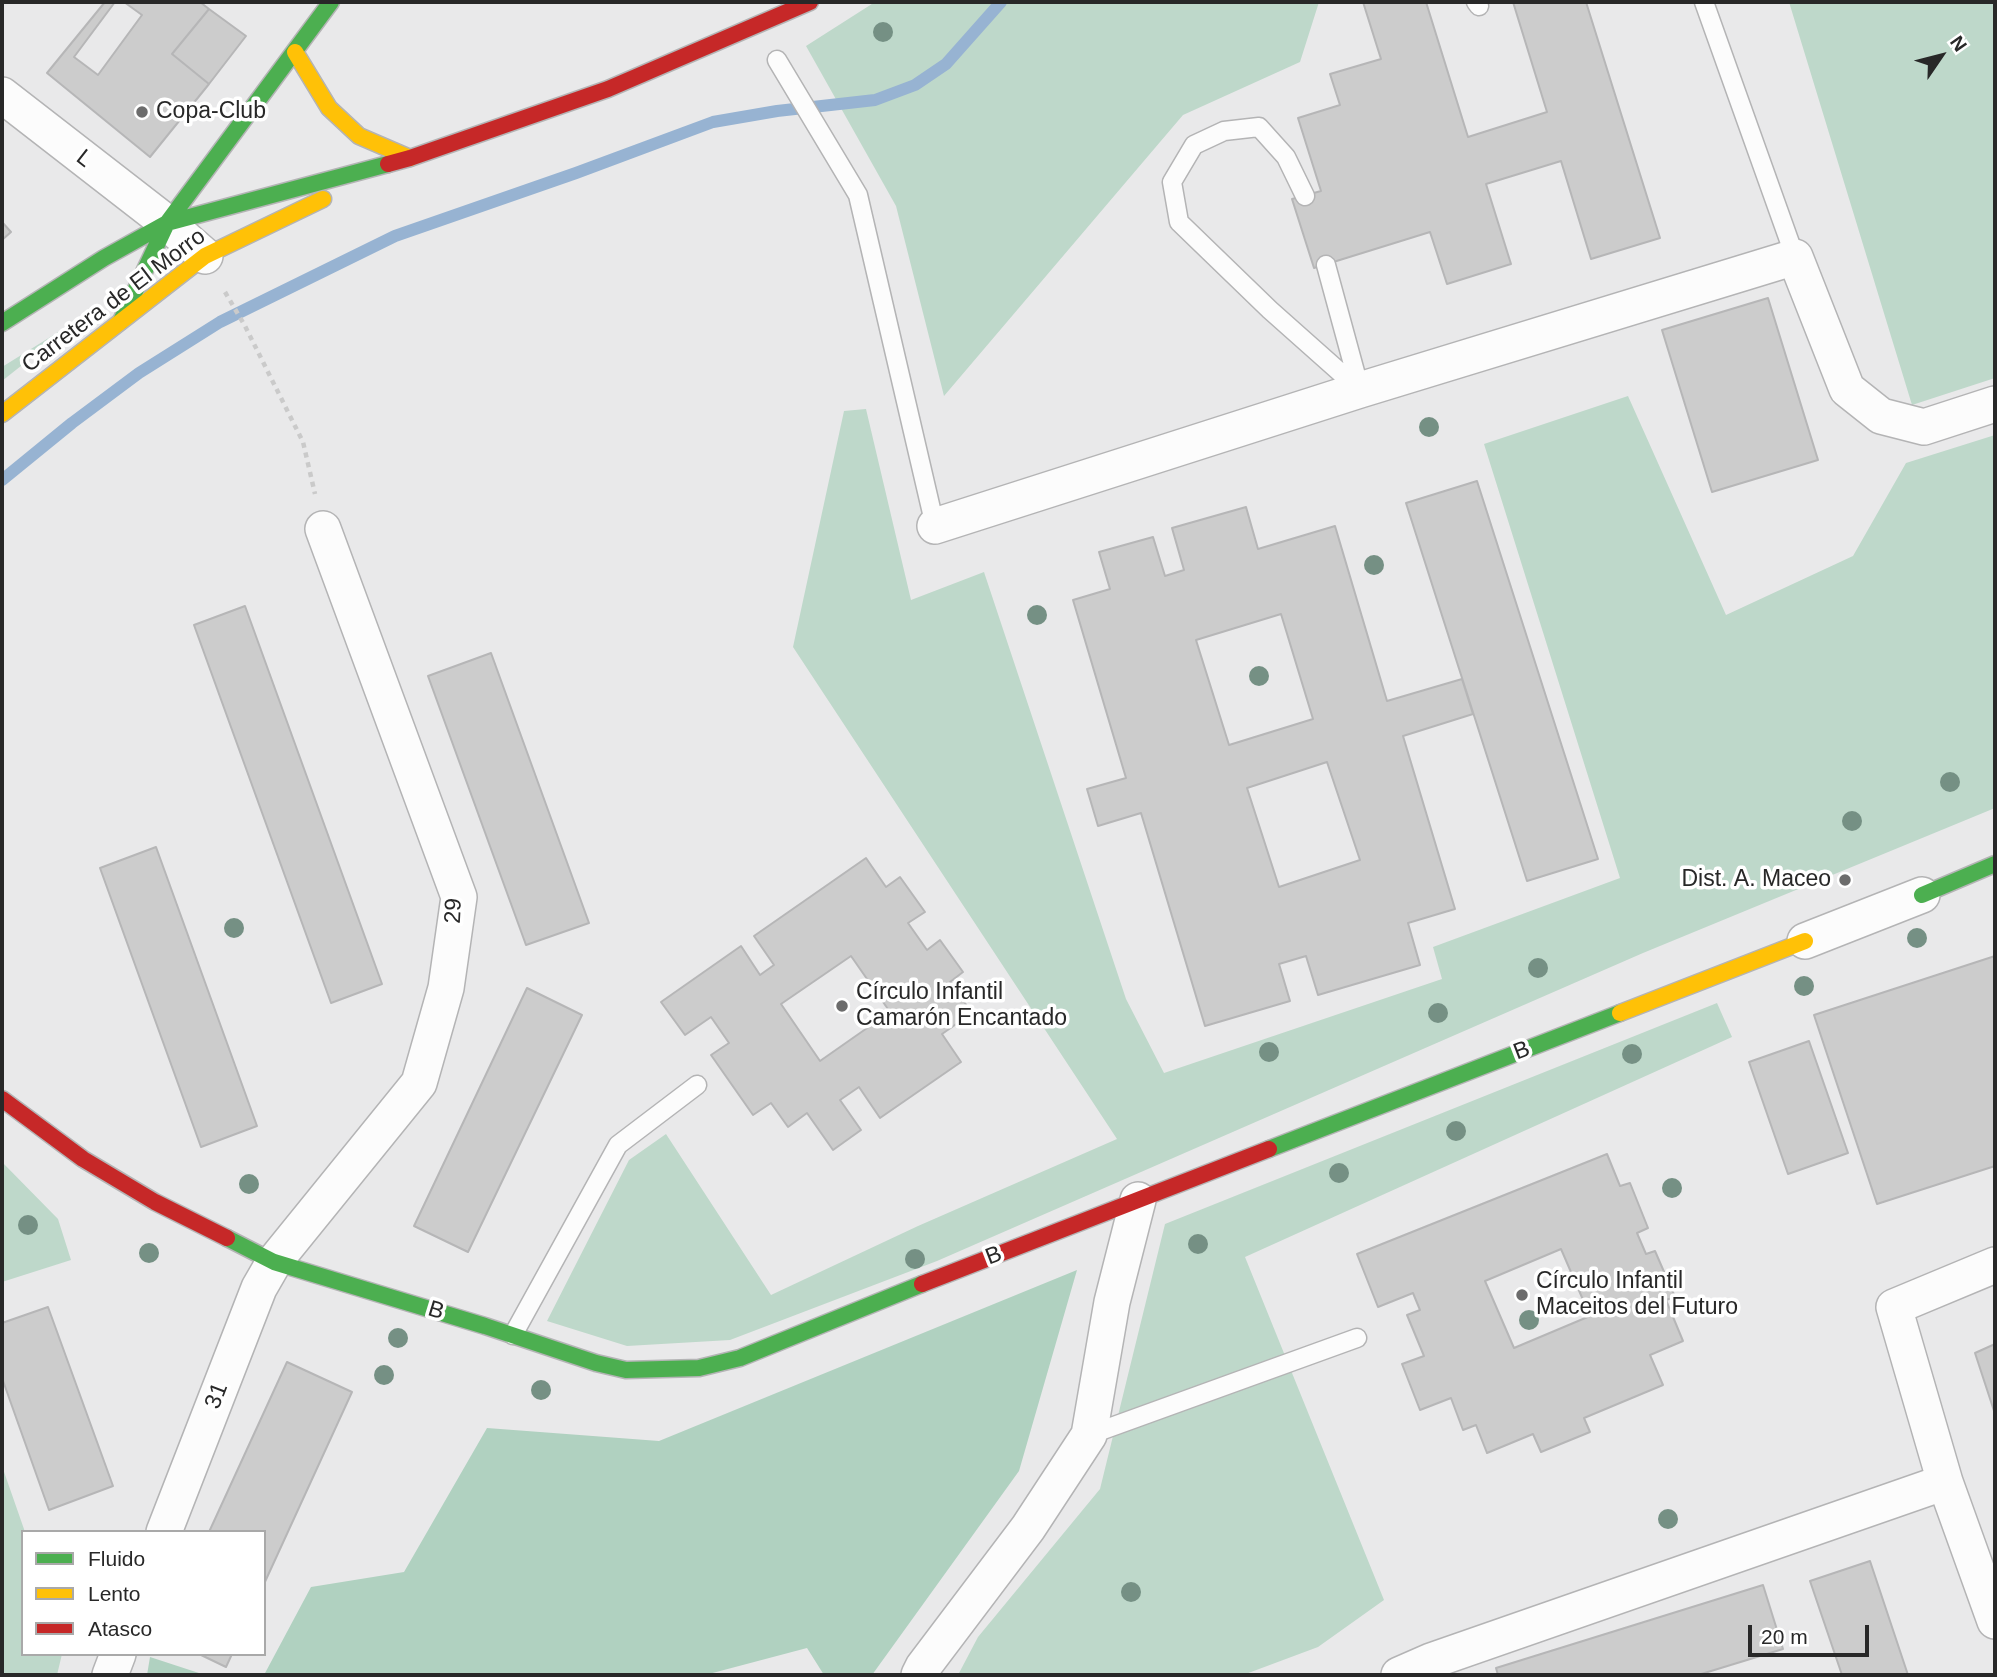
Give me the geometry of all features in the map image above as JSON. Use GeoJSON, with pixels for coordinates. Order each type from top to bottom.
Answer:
{"type":"FeatureCollection","features":[{"type":"Feature","properties":{"kind":"street"},"geometry":{"type":"LineString","coordinates":[[121,321],[167,223],[331,2]]}},
{"type":"Feature","properties":{"kind":"street","name":"Carretera de El Morro"},"geometry":{"type":"LineString","coordinates":[[2,323],[104,258],[167,223],[410,158],[608,89],[810,2]]}},
{"type":"Feature","properties":{"kind":"street"},"geometry":{"type":"LineString","coordinates":[[295,52],[328,108],[359,136],[410,158]]}},
{"type":"Feature","properties":{"kind":"street","name":"L"},"geometry":{"type":"LineString","coordinates":[[2,94],[167,223],[212,268]]}},
{"type":"Feature","properties":{"kind":"street","name":"Carretera de El Morro"},"geometry":{"type":"LineString","coordinates":[[2,414],[121,321],[410,158]]}},
{"type":"Feature","properties":{"kind":"street"},"geometry":{"type":"LineString","coordinates":[[936,526],[1360,390],[1795,257],[1847,388],[1881,416],[1924,427],[1995,404]]}},
{"type":"Feature","properties":{"kind":"street","name":"29"},"geometry":{"type":"LineString","coordinates":[[274,1262],[419,1083],[446,988],[459,897],[323,529]]}},
{"type":"Feature","properties":{"kind":"street","name":"B"},"geometry":{"type":"LineString","coordinates":[[2,1099],[83,1159],[124,1184],[274,1262],[596,1363],[626,1370],[699,1368],[740,1358],[902,1292],[1922,895],[1995,864]]}},
{"type":"Feature","properties":{"kind":"street"},"geometry":{"type":"LineString","coordinates":[[919,1675],[1028,1528],[1088,1435],[1112,1302],[1138,1200]]}},
{"type":"Feature","properties":{"kind":"street","name":"31"},"geometry":{"type":"LineString","coordinates":[[165,1530],[259,1288],[274,1262]]}},
{"type":"Feature","properties":{"kind":"street"},"geometry":{"type":"LineString","coordinates":[[1995,1265],[1894,1307],[1945,1482],[1995,1622]]}},
{"type":"Feature","properties":{"kind":"street"},"geometry":{"type":"LineString","coordinates":[[1399,1675],[1432,1661],[1945,1482]]}},
{"type":"Feature","properties":{"kind":"street"},"geometry":{"type":"LineString","coordinates":[[110,1675],[117,1656]]}},
{"type":"Feature","properties":{"kind":"lane"},"geometry":{"type":"LineString","coordinates":[[1704,2],[1795,257]]}},
{"type":"Feature","properties":{"kind":"lane"},"geometry":{"type":"LineString","coordinates":[[777,60],[858,195],[936,526]]}},
{"type":"Feature","properties":{"kind":"lane"},"geometry":{"type":"LineString","coordinates":[[1305,196],[1286,157],[1259,127],[1224,131],[1194,145],[1172,182],[1180,222],[1270,310],[1360,390]]}},
{"type":"Feature","properties":{"kind":"lane"},"geometry":{"type":"LineString","coordinates":[[1326,265],[1360,390]]}},
{"type":"Feature","properties":{"kind":"lane"},"geometry":{"type":"LineString","coordinates":[[513,1335],[618,1144],[697,1085]]}},
{"type":"Feature","properties":{"kind":"lane"},"geometry":{"type":"LineString","coordinates":[[1088,1435],[1357,1338]]}},
{"type":"Feature","properties":{"kind":"path"},"geometry":{"type":"LineString","coordinates":[[212,268],[245,326],[303,442],[323,529]]}},
{"type":"Feature","properties":{"kind":"green space"},"geometry":{"type":"Polygon","coordinates":[[[875,2],[1319,2],[1300,62],[1183,115],[944,396],[896,206],[806,46],[875,2]]]}},
{"type":"Feature","properties":{"kind":"green space"},"geometry":{"type":"Polygon","coordinates":[[[1789,2],[1995,2],[1995,378],[1912,405],[1789,2]]]}},
{"type":"Feature","properties":{"kind":"green space"},"geometry":{"type":"Polygon","coordinates":[[[84,316],[2,381],[2,367],[84,316]]]}},
{"type":"Feature","properties":{"kind":"green space"},"geometry":{"type":"Polygon","coordinates":[[[1628,396],[1726,615],[1853,556],[1906,463],[1995,435],[1995,808],[1643,953],[937,1261],[730,1340],[627,1346],[547,1321],[629,1160],[666,1134],[771,1295],[918,1226],[1117,1139],[793,647],[844,411],[866,409],[911,600],[984,572],[1126,999],[1164,1073],[1442,979],[1433,947],[1620,878],[1484,444],[1628,396]]]}},
{"type":"Feature","properties":{"kind":"green space"},"geometry":{"type":"Polygon","coordinates":[[[1717,1003],[1732,1037],[1245,1257],[1384,1600],[1318,1647],[1243,1675],[958,1675],[978,1637],[1100,1489],[1165,1224],[1717,1003]]]}},
{"type":"Feature","properties":{"kind":"green space"},"geometry":{"type":"Polygon","coordinates":[[[2,1162],[58,1219],[71,1260],[2,1282],[2,1162]]]}},
{"type":"Feature","properties":{"kind":"green space"},"geometry":{"type":"Polygon","coordinates":[[[1077,1270],[1019,1471],[872,1675],[824,1675],[807,1648],[705,1675],[264,1675],[311,1587],[404,1572],[487,1428],[659,1441],[1077,1270]]]}},
{"type":"Feature","properties":{"kind":"green space"},"geometry":{"type":"Polygon","coordinates":[[[2,1466],[24,1530],[21,1530],[21,1656],[62,1656],[57,1675],[2,1675],[2,1466]]]}},
{"type":"Feature","properties":{"kind":"green space"},"geometry":{"type":"Polygon","coordinates":[[[150,1657],[205,1675],[147,1675],[150,1657]]]}},
{"type":"Feature","properties":{"kind":"building"},"geometry":{"type":"Polygon","coordinates":[[[105,2],[115,2],[74,57],[98,75],[142,15],[124,2],[200,2],[209,9],[172,54],[209,84],[150,157],[47,73],[105,2]]]}},
{"type":"Feature","properties":{"kind":"building"},"geometry":{"type":"Polygon","coordinates":[[[1363,2],[1426,2],[1468,137],[1547,112],[1513,2],[1586,2],[1660,238],[1591,259],[1561,161],[1486,184],[1511,264],[1447,284],[1430,232],[1314,268],[1292,199],[1321,191],[1298,118],[1340,105],[1330,74],[1381,59],[1363,2]]]}},
{"type":"Feature","properties":{"kind":"building"},"geometry":{"type":"Polygon","coordinates":[[[209,9],[246,36],[209,84],[172,54],[209,9]]]}},
{"type":"Feature","properties":{"kind":"building"},"geometry":{"type":"Polygon","coordinates":[[[2,222],[11,232],[2,240],[2,222]]]}},
{"type":"Feature","properties":{"kind":"building"},"geometry":{"type":"Polygon","coordinates":[[[1768,298],[1818,460],[1712,492],[1662,330],[1768,298]]]}},
{"type":"Feature","properties":{"kind":"building"},"geometry":{"type":"Polygon","coordinates":[[[1477,481],[1598,859],[1527,881],[1406,503],[1477,481]]]}},
{"type":"Feature","properties":{"kind":"building"},"geometry":{"type":"Polygon","coordinates":[[[1246,507],[1258,549],[1335,526],[1387,701],[1462,679],[1473,714],[1403,736],[1455,909],[1408,923],[1420,965],[1318,995],[1306,956],[1279,964],[1290,1001],[1205,1026],[1141,813],[1098,826],[1087,789],[1126,778],[1073,600],[1110,589],[1099,552],[1153,537],[1165,576],[1184,570],[1172,528],[1246,507]],[[1281,614],[1196,640],[1229,745],[1313,719],[1281,614]],[[1327,762],[1247,788],[1279,887],[1360,860],[1327,762]]]}},
{"type":"Feature","properties":{"kind":"building"},"geometry":{"type":"Polygon","coordinates":[[[245,606],[382,984],[331,1003],[194,625],[245,606]]]}},
{"type":"Feature","properties":{"kind":"building"},"geometry":{"type":"Polygon","coordinates":[[[491,653],[589,923],[526,945],[428,676],[491,653]]]}},
{"type":"Feature","properties":{"kind":"building"},"geometry":{"type":"Polygon","coordinates":[[[156,847],[257,1126],[201,1147],[100,868],[156,847]]]}},
{"type":"Feature","properties":{"kind":"building"},"geometry":{"type":"Polygon","coordinates":[[[866,858],[886,887],[900,877],[925,912],[908,923],[927,950],[940,940],[963,972],[950,982],[972,1013],[942,1034],[961,1062],[880,1118],[859,1087],[840,1100],[861,1130],[833,1150],[807,1113],[788,1127],[771,1103],[753,1115],[711,1055],[729,1043],[711,1017],[685,1035],[661,1002],[741,946],[760,975],[774,965],[754,936],[866,858]],[[851,956],[781,1004],[820,1061],[890,1012],[851,956]]]}},
{"type":"Feature","properties":{"kind":"building"},"geometry":{"type":"Polygon","coordinates":[[[1995,956],[1995,1166],[1877,1204],[1814,1015],[1995,956]]]}},
{"type":"Feature","properties":{"kind":"building"},"geometry":{"type":"Polygon","coordinates":[[[527,988],[582,1015],[468,1252],[414,1226],[527,988]]]}},
{"type":"Feature","properties":{"kind":"building"},"geometry":{"type":"Polygon","coordinates":[[[1809,1041],[1848,1153],[1788,1174],[1749,1062],[1809,1041]]]}},
{"type":"Feature","properties":{"kind":"building"},"geometry":{"type":"Polygon","coordinates":[[[1607,1154],[1620,1186],[1630,1183],[1648,1228],[1637,1233],[1646,1254],[1655,1251],[1675,1297],[1666,1300],[1683,1341],[1650,1355],[1663,1385],[1584,1418],[1590,1432],[1541,1452],[1533,1434],[1487,1453],[1476,1425],[1463,1430],[1451,1398],[1420,1410],[1402,1364],[1424,1356],[1407,1315],[1420,1310],[1413,1293],[1378,1307],[1357,1254],[1607,1154]],[[1561,1249],[1485,1281],[1514,1348],[1590,1316],[1561,1249]]]}},
{"type":"Feature","properties":{"kind":"building"},"geometry":{"type":"Polygon","coordinates":[[[48,1307],[113,1486],[49,1510],[2,1378],[2,1323],[48,1307]]]}},
{"type":"Feature","properties":{"kind":"building"},"geometry":{"type":"Polygon","coordinates":[[[1995,1344],[1995,1414],[1975,1353],[1995,1344]]]}},
{"type":"Feature","properties":{"kind":"building"},"geometry":{"type":"Polygon","coordinates":[[[287,1362],[352,1392],[266,1580],[266,1530],[210,1530],[287,1362]]]}},
{"type":"Feature","properties":{"kind":"building"},"geometry":{"type":"Polygon","coordinates":[[[1870,1561],[1908,1675],[1842,1675],[1810,1581],[1870,1561]]]}},
{"type":"Feature","properties":{"kind":"building"},"geometry":{"type":"Polygon","coordinates":[[[1763,1585],[1783,1649],[1698,1675],[1498,1675],[1496,1668],[1763,1585]]]}},
{"type":"Feature","properties":{"kind":"building"},"geometry":{"type":"Polygon","coordinates":[[[203,1656],[231,1656],[226,1667],[203,1656]]]}},
{"type":"Feature","properties":{"kind":"waterway"},"geometry":{"type":"LineString","coordinates":[[2,480],[139,373],[220,322],[395,236],[713,122],[777,111],[875,100],[915,85],[946,64],[1001,2]]}},
{"type":"Feature","properties":{"kind":"traffic: fast"},"geometry":{"type":"LineString","coordinates":[[121,321],[167,223],[331,2]]}},
{"type":"Feature","properties":{"kind":"traffic: fast"},"geometry":{"type":"LineString","coordinates":[[2,323],[104,258],[167,223],[388,164]]}},
{"type":"Feature","properties":{"kind":"traffic: fast"},"geometry":{"type":"LineString","coordinates":[[1922,895],[1995,864]]}},
{"type":"Feature","properties":{"kind":"traffic: fast"},"geometry":{"type":"LineString","coordinates":[[1269,1149],[1620,1013]]}},
{"type":"Feature","properties":{"kind":"traffic: fast"},"geometry":{"type":"LineString","coordinates":[[227,1238],[274,1262],[596,1363],[626,1370],[699,1368],[740,1358],[922,1284]]}},
{"type":"Feature","properties":{"kind":"traffic: slow"},"geometry":{"type":"LineString","coordinates":[[295,52],[329,108],[359,136],[410,158]]}},
{"type":"Feature","properties":{"kind":"traffic: slow"},"geometry":{"type":"LineString","coordinates":[[2,414],[205,256],[323,199]]}},
{"type":"Feature","properties":{"kind":"traffic: slow"},"geometry":{"type":"LineString","coordinates":[[1620,1013],[1805,941]]}},
{"type":"Feature","properties":{"kind":"traffic: jam"},"geometry":{"type":"LineString","coordinates":[[388,164],[608,89],[810,2]]}},
{"type":"Feature","properties":{"kind":"traffic: jam"},"geometry":{"type":"LineString","coordinates":[[2,1099],[83,1159],[155,1202],[227,1238]]}},
{"type":"Feature","properties":{"kind":"traffic: jam"},"geometry":{"type":"LineString","coordinates":[[922,1284],[1269,1149]]}},
{"type":"Feature","properties":{"kind":"place","name":"Copa-Club"},"geometry":{"type":"Point","coordinates":[142,112]}},
{"type":"Feature","properties":{"kind":"place","name":"Dist. A. Maceo"},"geometry":{"type":"Point","coordinates":[1845,880]}},
{"type":"Feature","properties":{"kind":"place","name":"Círculo Infantil Camarón Encantado"},"geometry":{"type":"Point","coordinates":[842,1006]}},
{"type":"Feature","properties":{"kind":"place","name":"Círculo Infantil Maceitos del Futuro"},"geometry":{"type":"Point","coordinates":[1522,1295]}}]}
